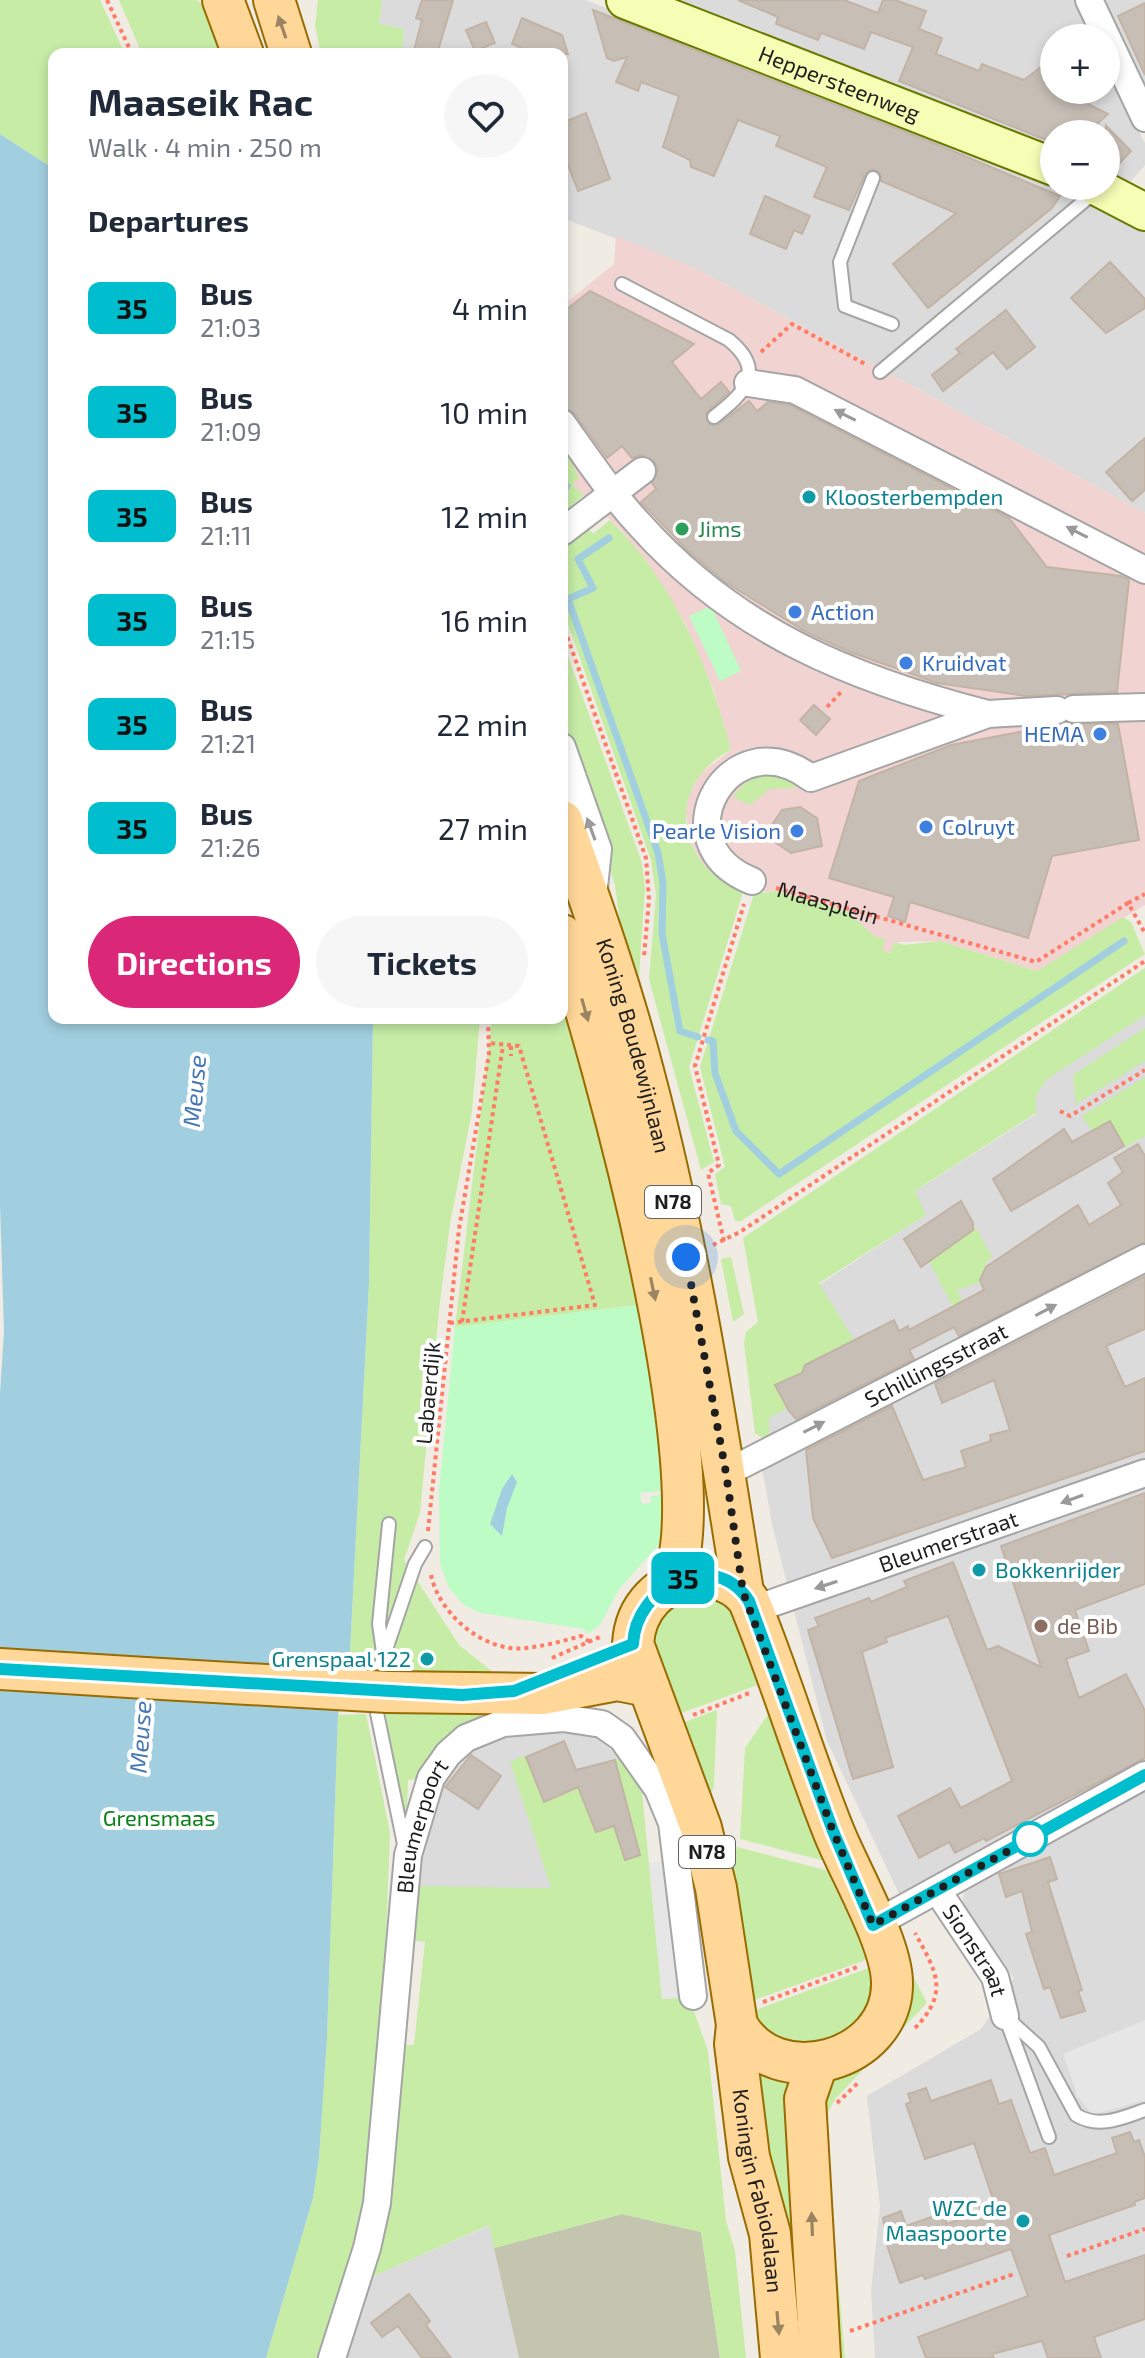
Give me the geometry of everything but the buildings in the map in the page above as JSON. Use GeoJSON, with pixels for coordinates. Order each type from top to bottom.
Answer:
{"type":"FeatureCollection","features":[{"type":"Feature","properties":{"kind":"main road"},"geometry":{"type":"LineString","coordinates":[[241,48],[223,0],[244,0]]}},
{"type":"Feature","properties":{"kind":"main road"},"geometry":{"type":"LineString","coordinates":[[274,0],[289,48]]}},
{"type":"Feature","properties":{"kind":"main road","name":"Koning Boudewijnlaan"},"geometry":{"type":"LineString","coordinates":[[568,839],[645,1076],[693,1287],[726,1473],[755,1602]]}},
{"type":"Feature","properties":{"kind":"main road","name":"Koning Boudewijnlaan"},"geometry":{"type":"LineString","coordinates":[[568,955],[604,1078],[656,1299],[680,1454],[684,1512],[682,1555],[672,1582]]}},
{"type":"Feature","properties":{"kind":"main road"},"geometry":{"type":"LineString","coordinates":[[514,1691],[633,1644],[639,1613],[672,1582],[697,1576],[712,1577],[755,1602]]}},
{"type":"Feature","properties":{"kind":"main road","name":"N78"},"geometry":{"type":"LineString","coordinates":[[755,1602],[777,1683],[833,1831],[882,1931],[892,1972],[892,1989],[882,2021],[861,2046],[845,2056],[817,2064]]}},
{"type":"Feature","properties":{"kind":"main road","name":"N78"},"geometry":{"type":"LineString","coordinates":[[633,1644],[701,1828],[716,1888],[729,1970],[748,2014]]}},
{"type":"Feature","properties":{"kind":"main road"},"geometry":{"type":"LineString","coordinates":[[0,1669],[386,1674],[462,1695],[514,1691],[542,1694],[617,1680],[648,1686]]}},
{"type":"Feature","properties":{"kind":"main road"},"geometry":{"type":"LineString","coordinates":[[748,2014],[743,2036],[760,2049],[784,2059],[817,2064]]}},
{"type":"Feature","properties":{"kind":"main road","name":"Koningin Fabiolalaan"},"geometry":{"type":"LineString","coordinates":[[748,2014],[735,2044],[749,2157],[770,2234],[781,2358]]}},
{"type":"Feature","properties":{"kind":"main road","name":"Koningin Fabiolalaan"},"geometry":{"type":"LineString","coordinates":[[817,2064],[805,2099],[839,2345]]}},
{"type":"Feature","properties":{"kind":"street","name":"Heppersteenweg"},"geometry":{"type":"LineString","coordinates":[[625,0],[901,112],[1040,162]]}},
{"type":"Feature","properties":{"kind":"street"},"geometry":{"type":"LineString","coordinates":[[1089,0],[1145,118]]}},
{"type":"Feature","properties":{"kind":"street"},"geometry":{"type":"LineString","coordinates":[[1120,199],[1145,212]]}},
{"type":"Feature","properties":{"kind":"street"},"geometry":{"type":"LineString","coordinates":[[748,374],[795,390],[1145,570]]}},
{"type":"Feature","properties":{"kind":"street"},"geometry":{"type":"LineString","coordinates":[[568,434],[604,500],[715,593],[777,634],[858,676],[988,714]]}},
{"type":"Feature","properties":{"kind":"street"},"geometry":{"type":"LineString","coordinates":[[568,527],[642,471]]}},
{"type":"Feature","properties":{"kind":"street"},"geometry":{"type":"LineString","coordinates":[[752,881],[722,862],[706,829],[711,800],[732,774],[748,764],[774,761],[793,766],[811,778],[988,714],[1144,707]]}},
{"type":"Feature","properties":{"kind":"street"},"geometry":{"type":"LineString","coordinates":[[568,764],[598,849],[583,883]]}},
{"type":"Feature","properties":{"kind":"street","name":"Schillingsstraat"},"geometry":{"type":"LineString","coordinates":[[726,1473],[1145,1258]]}},
{"type":"Feature","properties":{"kind":"street","name":"Bleumerstraat"},"geometry":{"type":"LineString","coordinates":[[755,1602],[1145,1473]]}},
{"type":"Feature","properties":{"kind":"street","name":"Bleumerpoort"},"geometry":{"type":"LineString","coordinates":[[332,2358],[365,2258],[377,2203],[408,1855],[431,1778],[448,1754],[466,1738],[503,1723],[580,1719],[602,1724],[628,1745],[669,1814],[690,1985],[729,1970]]}},
{"type":"Feature","properties":{"kind":"street","name":"Sionstraat"},"geometry":{"type":"LineString","coordinates":[[882,1931],[937,1890],[1145,1775]]}},
{"type":"Feature","properties":{"kind":"street","name":"Sionstraat"},"geometry":{"type":"LineString","coordinates":[[937,1890],[995,1977],[1005,2016]]}},
{"type":"Feature","properties":{"kind":"lane"},"geometry":{"type":"LineString","coordinates":[[873,178],[840,262],[845,306],[892,324]]}},
{"type":"Feature","properties":{"kind":"lane"},"geometry":{"type":"LineString","coordinates":[[880,372],[1082,200]]}},
{"type":"Feature","properties":{"kind":"lane"},"geometry":{"type":"LineString","coordinates":[[622,284],[729,340],[748,374],[743,393],[714,417]]}},
{"type":"Feature","properties":{"kind":"lane"},"geometry":{"type":"LineString","coordinates":[[1145,689],[1145,716]]}},
{"type":"Feature","properties":{"kind":"lane"},"geometry":{"type":"LineString","coordinates":[[386,1674],[379,1624],[389,1524]]}},
{"type":"Feature","properties":{"kind":"lane"},"geometry":{"type":"LineString","coordinates":[[408,1855],[398,1831],[377,1713],[415,1564],[425,1547]]}},
{"type":"Feature","properties":{"kind":"lane"},"geometry":{"type":"LineString","coordinates":[[1005,2016],[1039,2047],[1076,2115],[1086,2122],[1109,2122],[1145,2110]]}},
{"type":"Feature","properties":{"kind":"lane"},"geometry":{"type":"LineString","coordinates":[[1005,2016],[1049,2137]]}},
{"type":"Feature","properties":{"kind":"path"},"geometry":{"type":"LineString","coordinates":[[107,0],[129,48]]}},
{"type":"Feature","properties":{"kind":"path"},"geometry":{"type":"LineString","coordinates":[[748,374],[792,324],[880,372]]}},
{"type":"Feature","properties":{"kind":"path","name":"Maasplein"},"geometry":{"type":"LineString","coordinates":[[724,1241],[708,1173],[719,1165],[695,1066],[752,881],[1036,962],[1145,894]]}},
{"type":"Feature","properties":{"kind":"path"},"geometry":{"type":"LineString","coordinates":[[1128,903],[1145,933]]}},
{"type":"Feature","properties":{"kind":"path"},"geometry":{"type":"LineString","coordinates":[[710,1245],[724,1241],[1145,961]]}},
{"type":"Feature","properties":{"kind":"path","name":"Labaerdijk"},"geometry":{"type":"LineString","coordinates":[[488,1024],[489,1043],[459,1229],[434,1499],[425,1547],[434,1587],[443,1606],[473,1632],[505,1648],[525,1649],[581,1636],[590,1642]]}},
{"type":"Feature","properties":{"kind":"path"},"geometry":{"type":"LineString","coordinates":[[450,1323],[595,1305],[519,1046],[489,1043]]}},
{"type":"Feature","properties":{"kind":"path"},"geometry":{"type":"LineString","coordinates":[[462,1322],[503,1045]]}},
{"type":"Feature","properties":{"kind":"path"},"geometry":{"type":"LineString","coordinates":[[511,1046],[511,1056]]}},
{"type":"Feature","properties":{"kind":"path"},"geometry":{"type":"LineString","coordinates":[[1060,1111],[1070,1116],[1145,1070]]}},
{"type":"Feature","properties":{"kind":"path"},"geometry":{"type":"LineString","coordinates":[[663,1726],[777,1683]]}},
{"type":"Feature","properties":{"kind":"path"},"geometry":{"type":"LineString","coordinates":[[748,2014],[882,1931],[933,1966],[937,1984],[931,2008],[909,2033]]}},
{"type":"Feature","properties":{"kind":"path"},"geometry":{"type":"LineString","coordinates":[[834,2108],[868,2073]]}},
{"type":"Feature","properties":{"kind":"path"},"geometry":{"type":"LineString","coordinates":[[1067,2256],[1145,2229]]}},
{"type":"Feature","properties":{"kind":"path"},"geometry":{"type":"LineString","coordinates":[[839,2345],[1014,2274]]}},
{"type":"Feature","properties":{"kind":"path"},"geometry":{"type":"LineString","coordinates":[[839,2345],[846,2317]]}},
{"type":"Feature","properties":{"kind":"shaded area"},"geometry":{"type":"Polygon","coordinates":[[[382,0],[585,0],[846,98],[1040,179],[1040,200],[1087,200],[1145,230],[1145,513],[699,270],[568,220],[568,48],[402,48],[404,29],[379,24],[382,0]]]}},
{"type":"Feature","properties":{"kind":"shaded area"},"geometry":{"type":"Polygon","coordinates":[[[678,0],[1074,0],[1085,24],[1040,24],[1040,104],[1120,104],[1120,96],[1145,143],[1145,165],[1125,188],[1120,185],[1120,120],[1040,120],[1040,147],[678,0]]]}},
{"type":"Feature","properties":{"kind":"shaded area"},"geometry":{"type":"Polygon","coordinates":[[[1104,0],[1145,0],[1145,88],[1120,34],[1120,24],[1115,24],[1104,0]]]}},
{"type":"Feature","properties":{"kind":"shaded area"},"geometry":{"type":"Polygon","coordinates":[[[616,236],[699,270],[1145,513],[1145,905],[1037,971],[940,941],[895,942],[891,953],[882,950],[874,936],[847,912],[777,891],[748,893],[720,881],[703,866],[689,839],[686,811],[689,794],[701,773],[731,750],[714,691],[685,623],[651,569],[620,529],[572,484],[568,468],[568,301],[614,264],[616,236]]]}},
{"type":"Feature","properties":{"kind":"shaded area"},"geometry":{"type":"Polygon","coordinates":[[[1145,1014],[1145,1252],[808,1422],[763,1438],[755,1433],[746,1332],[926,1215],[914,1192],[1036,1114],[1036,1096],[1046,1080],[1145,1014]]]}},
{"type":"Feature","properties":{"kind":"shaded area"},"geometry":{"type":"Polygon","coordinates":[[[1145,1278],[1145,1762],[900,1896],[827,1741],[772,1524],[761,1462],[1145,1278]]]}},
{"type":"Feature","properties":{"kind":"shaded area"},"geometry":{"type":"Polygon","coordinates":[[[555,1727],[595,1735],[620,1758],[615,1760],[660,1981],[412,1886],[428,1805],[453,1759],[500,1734],[555,1727]]]}},
{"type":"Feature","properties":{"kind":"shaded area"},"geometry":{"type":"Polygon","coordinates":[[[1145,1784],[1145,2358],[875,2358],[871,2291],[880,2206],[867,2096],[981,2029],[1014,1978],[962,1903],[966,1883],[1043,1846],[1053,1833],[1145,1784]]]}},
{"type":"Feature","properties":{"kind":"shaded area"},"geometry":{"type":"Polygon","coordinates":[[[667,1861],[681,1998],[662,1999],[649,1863],[667,1861]]]}},
{"type":"Feature","properties":{"kind":"shaded area"},"geometry":{"type":"Polygon","coordinates":[[[1145,2020],[1145,2100],[1092,2115],[1078,2097],[1063,2054],[1145,2020]]]}},
{"type":"Feature","properties":{"kind":"shaded area"},"geometry":{"type":"Polygon","coordinates":[[[622,2214],[701,2232],[720,2358],[519,2358],[494,2248],[622,2214]]]}},
{"type":"Feature","properties":{"kind":"shaded area"},"geometry":{"type":"Polygon","coordinates":[[[490,2225],[519,2358],[345,2358],[365,2280],[490,2225]]]}},
{"type":"Feature","properties":{"kind":"green space"},"geometry":{"type":"Polygon","coordinates":[[[0,0],[100,0],[122,48],[48,48],[48,165],[0,134],[0,0]]]}},
{"type":"Feature","properties":{"kind":"green space"},"geometry":{"type":"Polygon","coordinates":[[[119,0],[196,0],[210,8],[233,48],[139,48],[119,0]]]}},
{"type":"Feature","properties":{"kind":"green space"},"geometry":{"type":"Polygon","coordinates":[[[318,0],[382,0],[379,24],[404,29],[402,48],[320,48],[315,26],[318,0]]]}},
{"type":"Feature","properties":{"kind":"green space"},"geometry":{"type":"Polygon","coordinates":[[[568,456],[579,478],[572,484],[584,495],[571,506],[574,510],[568,514],[568,456]]]}},
{"type":"Feature","properties":{"kind":"green space"},"geometry":{"type":"Polygon","coordinates":[[[610,520],[633,544],[671,598],[700,656],[731,750],[709,765],[695,783],[687,803],[686,824],[692,845],[703,864],[720,880],[743,892],[689,1067],[714,1162],[701,1170],[649,979],[656,895],[651,860],[568,624],[568,542],[589,529],[593,534],[610,520]]]}},
{"type":"Feature","properties":{"kind":"green space"},"geometry":{"type":"Polygon","coordinates":[[[711,606],[741,671],[720,681],[689,616],[711,606]]]}},
{"type":"Feature","properties":{"kind":"green space"},"geometry":{"type":"Polygon","coordinates":[[[568,656],[642,863],[645,889],[639,976],[700,1221],[722,1334],[722,1354],[626,968],[615,885],[568,744],[568,656]]]}},
{"type":"Feature","properties":{"kind":"green space"},"geometry":{"type":"Polygon","coordinates":[[[762,774],[804,779],[801,787],[770,789],[750,805],[733,797],[744,784],[762,774]]]}},
{"type":"Feature","properties":{"kind":"green space"},"geometry":{"type":"Polygon","coordinates":[[[777,891],[848,912],[874,936],[885,939],[882,950],[890,953],[895,942],[904,945],[940,941],[1037,971],[1123,917],[1131,922],[1145,954],[741,1221],[735,1221],[731,1206],[721,1204],[715,1174],[725,1167],[700,1067],[754,894],[777,891]]]}},
{"type":"Feature","properties":{"kind":"green space"},"geometry":{"type":"Polygon","coordinates":[[[1145,968],[1145,1015],[1046,1080],[1036,1096],[1036,1113],[915,1191],[926,1215],[819,1283],[857,1345],[778,1390],[787,1408],[769,1418],[769,1435],[763,1438],[755,1433],[744,1343],[746,1332],[758,1322],[743,1238],[1145,968]]]}},
{"type":"Feature","properties":{"kind":"green space"},"geometry":{"type":"Polygon","coordinates":[[[568,992],[646,1304],[455,1327],[491,1024],[568,1024],[568,992]]]}},
{"type":"Feature","properties":{"kind":"green space"},"geometry":{"type":"Polygon","coordinates":[[[373,1024],[479,1024],[472,1111],[450,1224],[439,1310],[420,1513],[404,1560],[459,1645],[494,1673],[461,1676],[349,1671],[369,1283],[373,1024]]]}},
{"type":"Feature","properties":{"kind":"green space"},"geometry":{"type":"Polygon","coordinates":[[[1145,1028],[1145,1061],[1076,1104],[1073,1075],[1145,1028]]]}},
{"type":"Feature","properties":{"kind":"green space"},"geometry":{"type":"Polygon","coordinates":[[[1145,1077],[1145,1136],[1125,1147],[1111,1122],[1092,1131],[1082,1116],[1145,1077]]]}},
{"type":"Feature","properties":{"kind":"green space"},"geometry":{"type":"Polygon","coordinates":[[[976,1228],[992,1256],[986,1263],[984,1281],[957,1290],[963,1301],[954,1309],[929,1261],[976,1228]]]}},
{"type":"Feature","properties":{"kind":"green space"},"geometry":{"type":"Polygon","coordinates":[[[731,1257],[744,1314],[733,1322],[721,1259],[731,1257]]]}},
{"type":"Feature","properties":{"kind":"green space"},"geometry":{"type":"Polygon","coordinates":[[[646,1304],[675,1489],[640,1493],[642,1504],[651,1503],[651,1496],[675,1494],[662,1520],[662,1541],[619,1589],[600,1625],[587,1634],[584,1629],[481,1613],[464,1605],[449,1588],[440,1563],[439,1490],[455,1327],[646,1304]]]}},
{"type":"Feature","properties":{"kind":"green space"},"geometry":{"type":"Polygon","coordinates":[[[682,1592],[727,1599],[768,1681],[671,1717],[646,1635],[682,1592]]]}},
{"type":"Feature","properties":{"kind":"green space"},"geometry":{"type":"Polygon","coordinates":[[[776,1703],[837,1864],[740,1839],[745,1748],[776,1703]]]}},
{"type":"Feature","properties":{"kind":"green space"},"geometry":{"type":"Polygon","coordinates":[[[717,1710],[714,1787],[707,1802],[674,1726],[717,1710]]]}},
{"type":"Feature","properties":{"kind":"green space"},"geometry":{"type":"Polygon","coordinates":[[[366,1714],[390,1833],[384,1990],[368,2189],[338,2315],[318,2358],[266,2358],[313,2198],[319,2158],[327,2038],[338,1715],[366,1714]]]}},
{"type":"Feature","properties":{"kind":"green space"},"geometry":{"type":"Polygon","coordinates":[[[382,1714],[489,1714],[461,1730],[420,1779],[408,1780],[406,1835],[382,1714]]]}},
{"type":"Feature","properties":{"kind":"green space"},"geometry":{"type":"Polygon","coordinates":[[[525,1755],[544,1801],[578,1787],[596,1832],[614,1826],[632,1826],[615,1760],[620,1758],[642,1792],[662,1999],[689,1997],[708,2051],[726,2221],[735,2251],[746,2358],[720,2358],[701,2232],[622,2214],[494,2248],[489,2225],[365,2280],[397,2045],[414,2045],[425,1942],[405,1939],[412,1886],[551,1888],[510,1762],[525,1755]]]}},
{"type":"Feature","properties":{"kind":"green space"},"geometry":{"type":"Polygon","coordinates":[[[714,1841],[840,1874],[871,1958],[743,2004],[714,1841]]]}},
{"type":"Feature","properties":{"kind":"green space"},"geometry":{"type":"Polygon","coordinates":[[[903,1957],[927,2003],[835,2099],[824,2120],[845,2358],[838,2358],[814,2128],[827,2089],[846,2070],[903,1957]]]}},
{"type":"Feature","properties":{"kind":"green space"},"geometry":{"type":"Polygon","coordinates":[[[874,1966],[870,2004],[856,2025],[820,2046],[779,2041],[748,2013],[874,1966]]]}},
{"type":"Feature","properties":{"kind":"green space"},"geometry":{"type":"Polygon","coordinates":[[[747,2051],[791,2069],[806,2332],[789,2358],[747,2051]]]}},
{"type":"Feature","properties":{"kind":"water","name":"Grensmaas"},"geometry":{"type":"Polygon","coordinates":[[[0,134],[48,165],[48,1024],[373,1024],[369,1283],[349,1671],[338,1715],[327,2038],[319,2158],[313,2198],[266,2358],[0,2358],[0,1393],[4,1331],[0,1205],[0,134]]]}},
{"type":"Feature","properties":{"kind":"water"},"geometry":{"type":"Polygon","coordinates":[[[512,1474],[517,1482],[507,1508],[502,1536],[490,1524],[502,1489],[512,1474]]]}},
{"type":"Feature","properties":{"kind":"waterway"},"geometry":{"type":"LineString","coordinates":[[609,538],[578,559],[593,588],[568,599],[658,853],[663,883],[662,934],[680,1031],[698,1037]]}},
{"type":"Feature","properties":{"kind":"waterway"},"geometry":{"type":"LineString","coordinates":[[708,1040],[713,1041],[715,1073],[736,1131],[779,1174],[1124,941]]}},
{"type":"Feature","properties":{"kind":"bus line","name":"35"},"geometry":{"type":"LineString","coordinates":[[0,1669],[428,1695],[514,1691],[633,1644],[634,1625],[639,1613],[672,1582],[697,1576],[723,1580],[743,1592],[749,1601],[833,1831],[873,1925],[1145,1775]]}},
{"type":"Feature","properties":{"kind":"place","name":"Kloosterbempden"},"geometry":{"type":"Point","coordinates":[809,497]}},
{"type":"Feature","properties":{"kind":"place","name":"Jims"},"geometry":{"type":"Point","coordinates":[682,529]}},
{"type":"Feature","properties":{"kind":"place","name":"Action"},"geometry":{"type":"Point","coordinates":[795,612]}},
{"type":"Feature","properties":{"kind":"place","name":"Kruidvat"},"geometry":{"type":"Point","coordinates":[906,663]}},
{"type":"Feature","properties":{"kind":"place","name":"HEMA"},"geometry":{"type":"Point","coordinates":[1100,734]}},
{"type":"Feature","properties":{"kind":"place","name":"Colruyt"},"geometry":{"type":"Point","coordinates":[926,827]}},
{"type":"Feature","properties":{"kind":"place","name":"Pearle Vision"},"geometry":{"type":"Point","coordinates":[797,831]}},
{"type":"Feature","properties":{"kind":"place","name":"Bokkenrijder"},"geometry":{"type":"Point","coordinates":[979,1570]}},
{"type":"Feature","properties":{"kind":"place","name":"de Bib"},"geometry":{"type":"Point","coordinates":[1041,1626]}},
{"type":"Feature","properties":{"kind":"place","name":"Grenspaal 122"},"geometry":{"type":"Point","coordinates":[427,1659]}},
{"type":"Feature","properties":{"kind":"place","name":"WZC de Maaspoorte"},"geometry":{"type":"Point","coordinates":[1023,2221]}},
{"type":"Feature","properties":{"kind":"route"},"geometry":{"type":"LineString","coordinates":[[686,1257],[726,1473],[743,1592],[749,1601],[833,1831],[873,1925],[1030,1839]]}},
{"type":"Feature","properties":{"kind":"water label","name":"Meuse"},"geometry":{"type":"Point","coordinates":[195,1091]}},
{"type":"Feature","properties":{"kind":"water label","name":"Meuse"},"geometry":{"type":"Point","coordinates":[141,1737]}}]}
